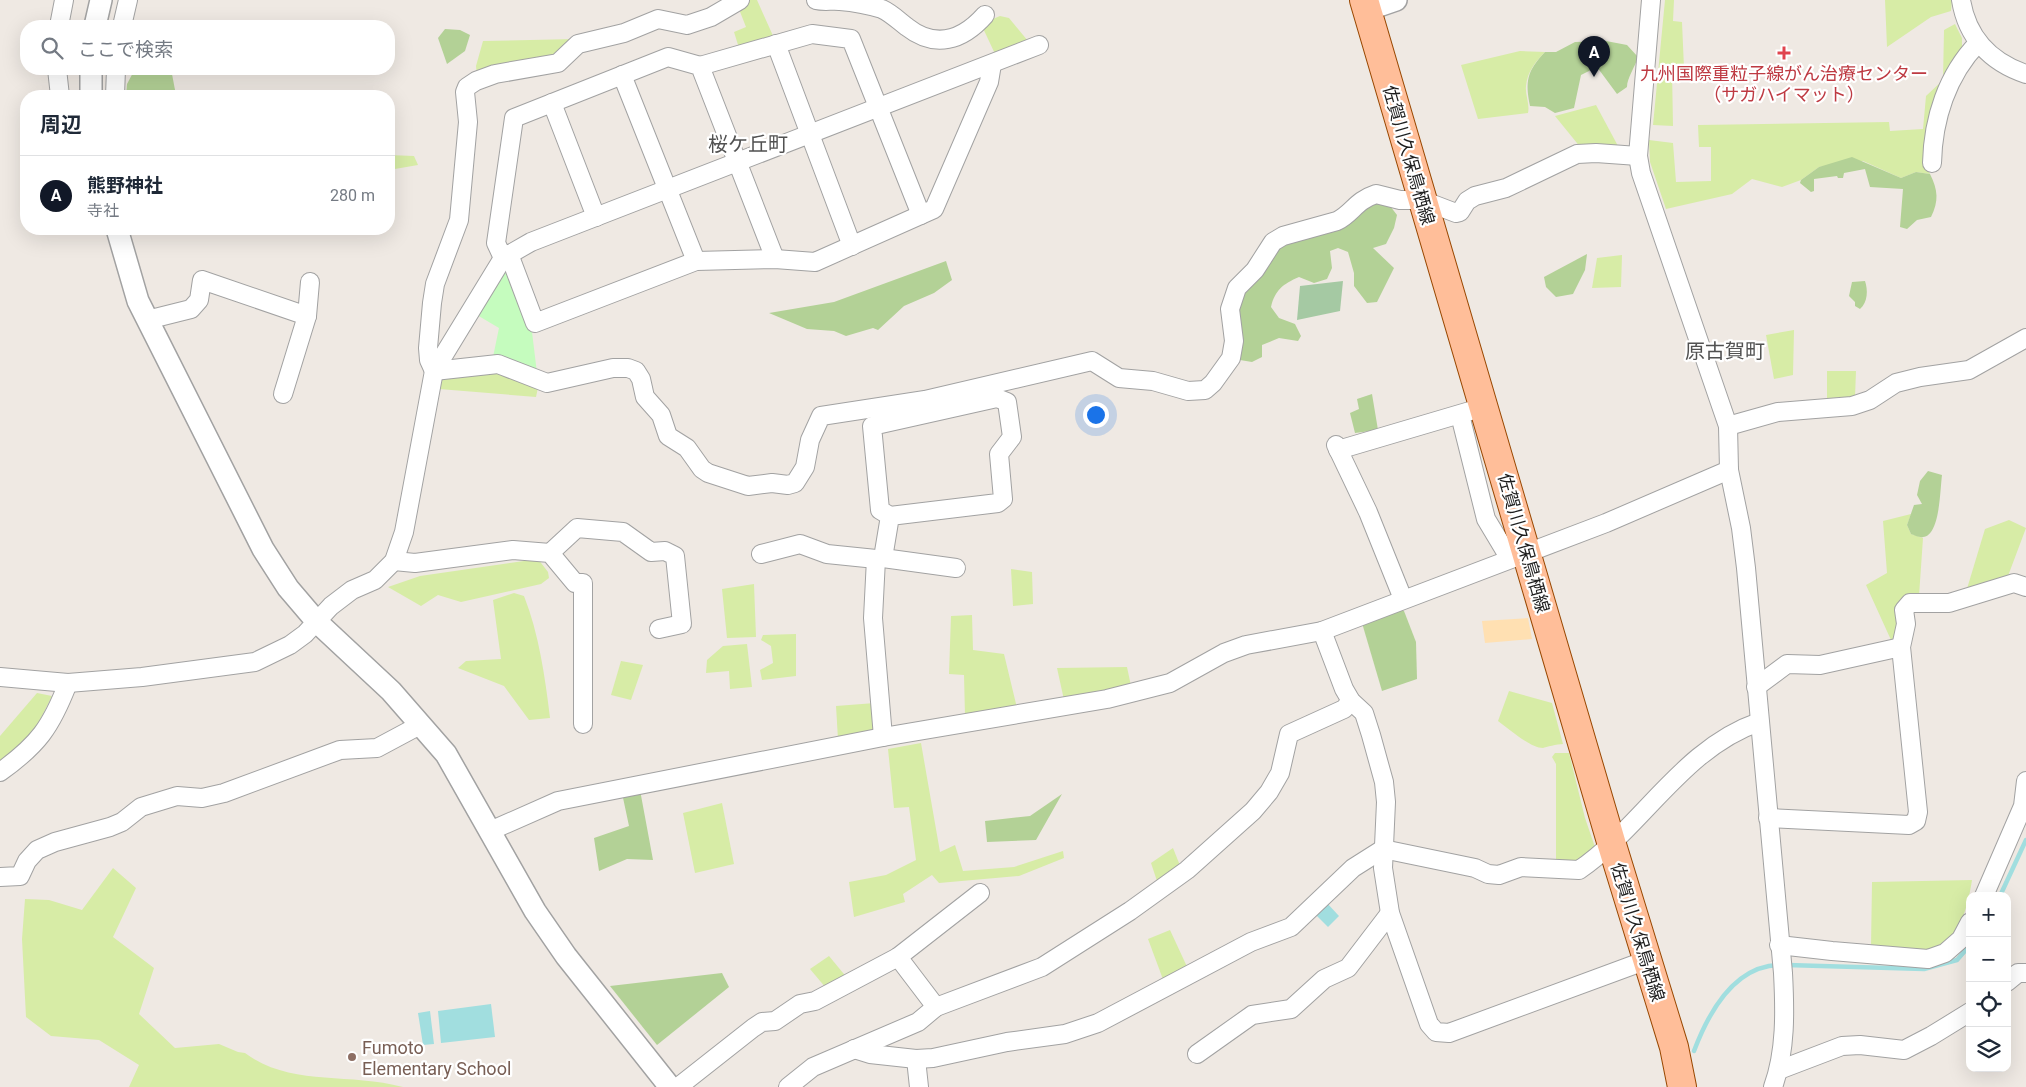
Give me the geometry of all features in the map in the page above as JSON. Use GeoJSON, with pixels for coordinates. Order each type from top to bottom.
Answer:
{"type":"FeatureCollection","features":[{"type":"Feature","properties":{"kind":"main road","name":"佐賀川久保鳥栖線"},"geometry":{"type":"LineString","coordinates":[[1365,5],[1422,200],[1472,410],[1612,845],[1674,1047],[1682,1087]]}},
{"type":"Feature","properties":{"kind":"street"},"geometry":{"type":"LineString","coordinates":[[60,20],[64,0]]}},
{"type":"Feature","properties":{"kind":"street"},"geometry":{"type":"LineString","coordinates":[[96,20],[101,0]]}},
{"type":"Feature","properties":{"kind":"street"},"geometry":{"type":"LineString","coordinates":[[123,20],[128,0]]}},
{"type":"Feature","properties":{"kind":"street"},"geometry":{"type":"LineString","coordinates":[[434,371],[428,360],[432,303],[435,284],[459,220],[468,122],[465,92],[467,88],[495,74],[558,62],[578,44],[624,33],[658,19],[687,24],[711,17],[740,0]]}},
{"type":"Feature","properties":{"kind":"street"},"geometry":{"type":"LineString","coordinates":[[816,0],[860,4],[883,10],[919,36],[929,40],[942,41],[958,35],[974,28],[985,16]]}},
{"type":"Feature","properties":{"kind":"street"},"geometry":{"type":"LineString","coordinates":[[1365,5],[1396,0]]}},
{"type":"Feature","properties":{"kind":"street"},"geometry":{"type":"LineString","coordinates":[[1651,0],[1638,156],[1641,173],[1728,426],[1729,470],[1745,560],[1785,1005],[1779,1070],[1773,1087]]}},
{"type":"Feature","properties":{"kind":"street"},"geometry":{"type":"LineString","coordinates":[[1961,0],[1963,15],[1978,43],[2003,63],[2026,74]]}},
{"type":"Feature","properties":{"kind":"street"},"geometry":{"type":"LineString","coordinates":[[921,215],[880,108],[851,40],[812,34],[700,66],[668,57],[514,118],[496,243],[506,256],[534,323],[696,261],[775,259],[815,262],[852,246],[921,215],[934,209],[989,82],[992,64]]}},
{"type":"Feature","properties":{"kind":"street"},"geometry":{"type":"LineString","coordinates":[[1932,164],[1932,140],[1938,114],[1958,66],[1978,43]]}},
{"type":"Feature","properties":{"kind":"street"},"geometry":{"type":"LineString","coordinates":[[776,44],[852,246]]}},
{"type":"Feature","properties":{"kind":"street"},"geometry":{"type":"LineString","coordinates":[[0,677],[68,683],[142,677],[256,662],[290,645],[345,595],[375,580],[394,561],[404,532],[434,371],[506,256],[532,242],[1039,45]]}},
{"type":"Feature","properties":{"kind":"street"},"geometry":{"type":"LineString","coordinates":[[700,66],[775,259]]}},
{"type":"Feature","properties":{"kind":"street"},"geometry":{"type":"LineString","coordinates":[[58,75],[59,90]]}},
{"type":"Feature","properties":{"kind":"street"},"geometry":{"type":"LineString","coordinates":[[91,75],[91,90]]}},
{"type":"Feature","properties":{"kind":"street"},"geometry":{"type":"LineString","coordinates":[[115,90],[116,75]]}},
{"type":"Feature","properties":{"kind":"street"},"geometry":{"type":"LineString","coordinates":[[622,75],[696,261]]}},
{"type":"Feature","properties":{"kind":"street"},"geometry":{"type":"LineString","coordinates":[[552,103],[596,217]]}},
{"type":"Feature","properties":{"kind":"street"},"geometry":{"type":"LineString","coordinates":[[434,371],[498,364],[547,383],[613,368],[628,368],[636,372],[641,379],[645,397],[661,415],[668,436],[687,448],[702,469],[743,486],[772,482],[788,485],[795,483],[801,476],[810,440],[821,416],[925,400],[1092,361],[1119,378],[1153,381],[1188,391],[1205,390],[1213,383],[1231,358],[1234,341],[1230,309],[1237,288],[1255,270],[1273,242],[1283,236],[1320,227],[1345,217],[1358,202],[1376,194],[1400,200],[1422,200],[1456,213],[1460,212],[1467,202],[1475,196],[1506,188],[1578,154],[1596,152],[1638,156]]}},
{"type":"Feature","properties":{"kind":"street"},"geometry":{"type":"LineString","coordinates":[[119,235],[138,301],[262,549],[288,588],[317,622],[391,691],[446,754],[535,911],[566,956],[670,1087]]}},
{"type":"Feature","properties":{"kind":"street"},"geometry":{"type":"LineString","coordinates":[[148,320],[191,309],[199,300],[202,280],[306,316]]}},
{"type":"Feature","properties":{"kind":"street"},"geometry":{"type":"LineString","coordinates":[[283,394],[306,316],[310,282]]}},
{"type":"Feature","properties":{"kind":"street"},"geometry":{"type":"LineString","coordinates":[[1728,426],[1778,412],[1852,406],[1870,400],[1896,383],[1920,376],[1969,370],[2026,338]]}},
{"type":"Feature","properties":{"kind":"street"},"geometry":{"type":"LineString","coordinates":[[997,398],[1007,402],[1012,437],[999,454],[1003,499],[998,503],[890,516],[880,510],[872,426],[997,398]]}},
{"type":"Feature","properties":{"kind":"street"},"geometry":{"type":"LineString","coordinates":[[1403,599],[1368,512],[1337,448],[1472,410]]}},
{"type":"Feature","properties":{"kind":"street"},"geometry":{"type":"LineString","coordinates":[[490,832],[558,801],[883,737],[1107,699],[1170,683],[1224,653],[1246,645],[1322,631],[1519,556],[1729,470]]}},
{"type":"Feature","properties":{"kind":"street"},"geometry":{"type":"LineString","coordinates":[[883,737],[873,618],[880,558],[890,516]]}},
{"type":"Feature","properties":{"kind":"street"},"geometry":{"type":"LineString","coordinates":[[550,553],[577,528],[622,532],[651,552],[665,551],[674,556],[682,624],[659,629]]}},
{"type":"Feature","properties":{"kind":"street"},"geometry":{"type":"LineString","coordinates":[[761,554],[800,544],[827,554],[880,558],[956,568]]}},
{"type":"Feature","properties":{"kind":"street"},"geometry":{"type":"LineString","coordinates":[[394,561],[415,563],[513,550],[550,553],[575,583],[582,583],[583,724]]}},
{"type":"Feature","properties":{"kind":"street"},"geometry":{"type":"LineString","coordinates":[[1768,818],[1909,825],[1916,821],[1918,812],[1901,647],[1906,624],[1904,610],[1910,603],[1949,602],[2014,583],[2026,587]]}},
{"type":"Feature","properties":{"kind":"street"},"geometry":{"type":"LineString","coordinates":[[1322,631],[1344,689],[1351,701],[1364,713],[1384,782],[1386,802],[1383,868],[1390,912],[1429,1024],[1436,1032],[1449,1033],[1647,960]]}},
{"type":"Feature","properties":{"kind":"street"},"geometry":{"type":"LineString","coordinates":[[1756,687],[1787,664],[1820,665],[1901,647]]}},
{"type":"Feature","properties":{"kind":"street"},"geometry":{"type":"LineString","coordinates":[[0,772],[24,755],[40,738],[58,711],[68,683]]}},
{"type":"Feature","properties":{"kind":"street"},"geometry":{"type":"LineString","coordinates":[[788,1087],[813,1067],[918,1022],[936,1007],[1042,966],[1130,911],[1187,870],[1253,811],[1269,792],[1280,773],[1289,734],[1344,709],[1351,701]]}},
{"type":"Feature","properties":{"kind":"street"},"geometry":{"type":"LineString","coordinates":[[854,1049],[870,1054],[934,1058],[1007,1042],[1065,1034],[1098,1023],[1250,942],[1291,927],[1353,868],[1383,849],[1499,875],[1521,867],[1579,870],[1612,845],[1632,821],[1694,761],[1738,729],[1759,722]]}},
{"type":"Feature","properties":{"kind":"street"},"geometry":{"type":"LineString","coordinates":[[0,877],[20,876],[27,861],[37,850],[55,842],[122,822],[140,807],[177,796],[202,798],[224,793],[340,750],[378,748],[420,725]]}},
{"type":"Feature","properties":{"kind":"street"},"geometry":{"type":"LineString","coordinates":[[1986,892],[2022,806],[2026,781]]}},
{"type":"Feature","properties":{"kind":"street"},"geometry":{"type":"LineString","coordinates":[[678,1087],[762,1022],[775,1021],[800,1004],[815,1001],[898,957],[980,893]]}},
{"type":"Feature","properties":{"kind":"street"},"geometry":{"type":"LineString","coordinates":[[1197,1054],[1252,1015],[1291,1009],[1324,979],[1348,968],[1390,912]]}},
{"type":"Feature","properties":{"kind":"street"},"geometry":{"type":"LineString","coordinates":[[1780,948],[1928,959],[1945,953],[1961,939],[1966,930]]}},
{"type":"Feature","properties":{"kind":"street"},"geometry":{"type":"LineString","coordinates":[[898,957],[936,1007]]}},
{"type":"Feature","properties":{"kind":"street"},"geometry":{"type":"LineString","coordinates":[[2011,979],[2018,973],[2026,973]]}},
{"type":"Feature","properties":{"kind":"street"},"geometry":{"type":"LineString","coordinates":[[1779,1070],[1842,1046],[1860,1045],[1904,1050],[1966,1014]]}},
{"type":"Feature","properties":{"kind":"street"},"geometry":{"type":"LineString","coordinates":[[916,1058],[919,1087]]}},
{"type":"Feature","properties":{"kind":"green space"},"geometry":{"type":"Polygon","coordinates":[[[747,0],[757,0],[774,38],[739,48],[734,32],[746,27],[737,4],[747,0]]]}},
{"type":"Feature","properties":{"kind":"green space"},"geometry":{"type":"Polygon","coordinates":[[[1665,0],[1674,0],[1673,21],[1682,22],[1684,68],[1672,70],[1673,126],[1653,125],[1665,0]]]}},
{"type":"Feature","properties":{"kind":"green space"},"geometry":{"type":"Polygon","coordinates":[[[1885,0],[1952,0],[1951,11],[1931,17],[1887,47],[1885,0]]]}},
{"type":"Feature","properties":{"kind":"green space"},"geometry":{"type":"Polygon","coordinates":[[[1000,16],[1009,18],[1028,41],[996,56],[981,24],[1000,16]]]}},
{"type":"Feature","properties":{"kind":"green space"},"geometry":{"type":"Polygon","coordinates":[[[1955,24],[1962,38],[1962,49],[1955,58],[1941,85],[1931,117],[1925,147],[1926,165],[1930,174],[1916,172],[1901,178],[1863,161],[1819,167],[1801,180],[1782,187],[1752,179],[1732,194],[1666,209],[1650,162],[1649,140],[1673,143],[1676,182],[1711,181],[1711,147],[1699,147],[1698,125],[1889,122],[1890,131],[1923,129],[1926,96],[1943,80],[1944,30],[1955,24]]]}},
{"type":"Feature","properties":{"kind":"green space"},"geometry":{"type":"Polygon","coordinates":[[[445,29],[460,30],[470,35],[465,51],[447,64],[438,38],[445,29]]]}},
{"type":"Feature","properties":{"kind":"green space"},"geometry":{"type":"Polygon","coordinates":[[[575,39],[553,59],[477,76],[476,66],[483,41],[575,39]]]}},
{"type":"Feature","properties":{"kind":"green space"},"geometry":{"type":"Polygon","coordinates":[[[1606,41],[1627,45],[1638,57],[1627,87],[1617,94],[1597,67],[1581,75],[1574,108],[1555,113],[1545,107],[1530,106],[1529,77],[1534,65],[1545,52],[1556,52],[1575,42],[1606,41]]]}},
{"type":"Feature","properties":{"kind":"green space"},"geometry":{"type":"Polygon","coordinates":[[[1520,51],[1545,52],[1532,67],[1528,76],[1526,89],[1528,113],[1478,119],[1461,65],[1520,51]]]}},
{"type":"Feature","properties":{"kind":"green space"},"geometry":{"type":"Polygon","coordinates":[[[132,75],[172,75],[175,90],[126,90],[127,84],[132,75]]]}},
{"type":"Feature","properties":{"kind":"green space"},"geometry":{"type":"Polygon","coordinates":[[[1596,105],[1618,146],[1581,148],[1555,116],[1596,105]]]}},
{"type":"Feature","properties":{"kind":"green space"},"geometry":{"type":"Polygon","coordinates":[[[395,155],[414,156],[418,165],[395,169],[395,155]]]}},
{"type":"Feature","properties":{"kind":"green space"},"geometry":{"type":"Polygon","coordinates":[[[1852,157],[1901,178],[1916,172],[1930,174],[1935,185],[1936,196],[1931,217],[1917,220],[1907,229],[1900,227],[1903,189],[1870,187],[1865,169],[1844,173],[1843,178],[1838,178],[1837,176],[1814,179],[1814,191],[1811,192],[1800,183],[1801,180],[1819,167],[1852,157]]]}},
{"type":"Feature","properties":{"kind":"green space"},"geometry":{"type":"Polygon","coordinates":[[[1377,199],[1387,202],[1397,215],[1394,228],[1386,244],[1373,248],[1394,268],[1377,302],[1367,303],[1354,286],[1354,273],[1348,252],[1338,248],[1330,251],[1332,268],[1327,279],[1314,283],[1299,277],[1280,288],[1273,301],[1271,307],[1279,318],[1295,324],[1301,336],[1298,341],[1279,338],[1262,345],[1262,357],[1252,362],[1240,360],[1237,305],[1240,292],[1285,240],[1377,199]]]}},
{"type":"Feature","properties":{"kind":"green space"},"geometry":{"type":"Polygon","coordinates":[[[1587,254],[1585,270],[1573,294],[1556,297],[1546,287],[1544,277],[1587,254]]]}},
{"type":"Feature","properties":{"kind":"green space"},"geometry":{"type":"Polygon","coordinates":[[[1622,255],[1621,287],[1592,288],[1597,258],[1622,255]]]}},
{"type":"Feature","properties":{"kind":"green space"},"geometry":{"type":"Polygon","coordinates":[[[946,261],[952,280],[934,293],[904,306],[878,330],[873,328],[846,336],[834,331],[807,329],[769,313],[834,302],[946,261]]]}},
{"type":"Feature","properties":{"kind":"green space"},"geometry":{"type":"Polygon","coordinates":[[[503,272],[512,274],[532,332],[537,373],[493,357],[499,328],[477,315],[503,272]]]}},
{"type":"Feature","properties":{"kind":"green space"},"geometry":{"type":"Polygon","coordinates":[[[1343,281],[1340,311],[1297,320],[1300,286],[1343,281]]]}},
{"type":"Feature","properties":{"kind":"green space"},"geometry":{"type":"Polygon","coordinates":[[[1865,281],[1867,296],[1865,303],[1860,309],[1855,306],[1855,302],[1849,296],[1852,282],[1865,281]]]}},
{"type":"Feature","properties":{"kind":"green space"},"geometry":{"type":"Polygon","coordinates":[[[1794,330],[1793,375],[1774,379],[1766,335],[1794,330]]]}},
{"type":"Feature","properties":{"kind":"green space"},"geometry":{"type":"Polygon","coordinates":[[[502,368],[539,383],[536,397],[439,389],[444,375],[502,368]]]}},
{"type":"Feature","properties":{"kind":"green space"},"geometry":{"type":"Polygon","coordinates":[[[1827,371],[1856,371],[1855,397],[1827,398],[1827,371]]]}},
{"type":"Feature","properties":{"kind":"green space"},"geometry":{"type":"Polygon","coordinates":[[[1372,394],[1378,430],[1355,433],[1350,413],[1359,409],[1357,399],[1372,394]]]}},
{"type":"Feature","properties":{"kind":"green space"},"geometry":{"type":"Polygon","coordinates":[[[1928,471],[1942,475],[1940,501],[1933,529],[1929,535],[1920,537],[1911,534],[1907,525],[1914,505],[1922,504],[1917,495],[1920,481],[1928,471]]]}},
{"type":"Feature","properties":{"kind":"green space"},"geometry":{"type":"Polygon","coordinates":[[[1911,514],[1907,525],[1911,534],[1923,538],[1919,596],[1901,599],[1903,629],[1891,640],[1866,585],[1887,573],[1883,521],[1911,514]]]}},
{"type":"Feature","properties":{"kind":"green space"},"geometry":{"type":"Polygon","coordinates":[[[2009,520],[2026,528],[2008,576],[1966,592],[1985,529],[2009,520]]]}},
{"type":"Feature","properties":{"kind":"green space"},"geometry":{"type":"Polygon","coordinates":[[[538,559],[548,572],[549,578],[541,584],[461,602],[438,595],[421,606],[388,587],[420,576],[538,559]]]}},
{"type":"Feature","properties":{"kind":"green space"},"geometry":{"type":"Polygon","coordinates":[[[1011,569],[1032,572],[1033,604],[1013,606],[1011,569]]]}},
{"type":"Feature","properties":{"kind":"green space"},"geometry":{"type":"Polygon","coordinates":[[[754,584],[756,637],[727,638],[722,589],[754,584]]]}},
{"type":"Feature","properties":{"kind":"green space"},"geometry":{"type":"Polygon","coordinates":[[[514,593],[524,596],[534,625],[544,671],[550,718],[529,720],[504,686],[458,668],[466,661],[501,659],[493,600],[514,593]]]}},
{"type":"Feature","properties":{"kind":"green space"},"geometry":{"type":"Polygon","coordinates":[[[1400,609],[1404,611],[1416,642],[1417,679],[1382,691],[1362,623],[1400,609]]]}},
{"type":"Feature","properties":{"kind":"green space"},"geometry":{"type":"Polygon","coordinates":[[[972,615],[973,650],[1004,654],[1017,708],[965,716],[964,675],[949,674],[951,616],[972,615]]]}},
{"type":"Feature","properties":{"kind":"green space"},"geometry":{"type":"Polygon","coordinates":[[[796,634],[796,676],[762,680],[760,670],[773,663],[771,646],[761,640],[763,635],[796,634]]]}},
{"type":"Feature","properties":{"kind":"green space"},"geometry":{"type":"Polygon","coordinates":[[[747,644],[752,687],[730,689],[729,671],[706,673],[707,660],[723,646],[747,644]]]}},
{"type":"Feature","properties":{"kind":"green space"},"geometry":{"type":"Polygon","coordinates":[[[621,661],[643,665],[631,700],[611,695],[621,661]]]}},
{"type":"Feature","properties":{"kind":"green space"},"geometry":{"type":"Polygon","coordinates":[[[1127,667],[1131,686],[1064,700],[1057,668],[1127,667]]]}},
{"type":"Feature","properties":{"kind":"green space"},"geometry":{"type":"Polygon","coordinates":[[[1509,691],[1552,703],[1563,744],[1543,748],[1532,745],[1498,721],[1509,691]]]}},
{"type":"Feature","properties":{"kind":"green space"},"geometry":{"type":"Polygon","coordinates":[[[37,693],[52,696],[33,734],[0,761],[0,736],[37,693]]]}},
{"type":"Feature","properties":{"kind":"green space"},"geometry":{"type":"Polygon","coordinates":[[[875,703],[876,732],[838,739],[836,706],[875,703]]]}},
{"type":"Feature","properties":{"kind":"green space"},"geometry":{"type":"Polygon","coordinates":[[[921,743],[940,852],[955,845],[963,871],[1014,867],[1063,851],[1064,858],[1019,876],[939,883],[932,875],[903,894],[905,902],[854,917],[849,882],[886,875],[916,860],[909,807],[894,808],[888,749],[921,743]]]}},
{"type":"Feature","properties":{"kind":"green space"},"geometry":{"type":"Polygon","coordinates":[[[1555,753],[1569,753],[1585,818],[1596,850],[1580,862],[1556,865],[1556,764],[1552,757],[1555,753]]]}},
{"type":"Feature","properties":{"kind":"green space"},"geometry":{"type":"Polygon","coordinates":[[[640,790],[653,860],[627,859],[599,871],[594,838],[629,826],[622,793],[640,790]]]}},
{"type":"Feature","properties":{"kind":"green space"},"geometry":{"type":"Polygon","coordinates":[[[1062,794],[1036,840],[987,842],[985,821],[1030,816],[1062,794]]]}},
{"type":"Feature","properties":{"kind":"green space"},"geometry":{"type":"Polygon","coordinates":[[[722,803],[734,864],[695,873],[683,813],[722,803]]]}},
{"type":"Feature","properties":{"kind":"green space"},"geometry":{"type":"Polygon","coordinates":[[[1173,848],[1181,868],[1158,884],[1151,863],[1173,848]]]}},
{"type":"Feature","properties":{"kind":"green space"},"geometry":{"type":"Polygon","coordinates":[[[113,868],[136,888],[113,937],[154,968],[139,1014],[175,1048],[219,1044],[245,1053],[263,1064],[281,1071],[403,1087],[129,1087],[139,1065],[99,1040],[51,1036],[26,1017],[22,939],[25,899],[49,900],[82,910],[113,868]]]}},
{"type":"Feature","properties":{"kind":"green space"},"geometry":{"type":"Polygon","coordinates":[[[1972,880],[1970,892],[1966,892],[1966,907],[1960,924],[1947,941],[1937,947],[1926,950],[1871,947],[1872,882],[1972,880]]]}},
{"type":"Feature","properties":{"kind":"green space"},"geometry":{"type":"Polygon","coordinates":[[[1170,930],[1189,971],[1164,982],[1148,939],[1170,930]]]}},
{"type":"Feature","properties":{"kind":"green space"},"geometry":{"type":"Polygon","coordinates":[[[829,956],[848,979],[826,988],[810,969],[829,956]]]}},
{"type":"Feature","properties":{"kind":"green space"},"geometry":{"type":"Polygon","coordinates":[[[722,973],[729,987],[657,1045],[610,986],[722,973]]]}},
{"type":"Feature","properties":{"kind":"sand"},"geometry":{"type":"Polygon","coordinates":[[[1528,618],[1532,639],[1485,643],[1482,621],[1528,618]]]}},
{"type":"Feature","properties":{"kind":"water"},"geometry":{"type":"Polygon","coordinates":[[[1326,902],[1339,916],[1328,927],[1314,913],[1326,902]]]}},
{"type":"Feature","properties":{"kind":"water"},"geometry":{"type":"Polygon","coordinates":[[[491,1004],[495,1037],[441,1043],[438,1011],[491,1004]]]}},
{"type":"Feature","properties":{"kind":"water"},"geometry":{"type":"Polygon","coordinates":[[[430,1011],[434,1044],[423,1045],[418,1013],[430,1011]]]}},
{"type":"Feature","properties":{"kind":"waterway"},"geometry":{"type":"LineString","coordinates":[[2002,892],[2026,840]]}},
{"type":"Feature","properties":{"kind":"waterway"},"geometry":{"type":"LineString","coordinates":[[1787,965],[1924,969],[1957,960],[1966,950]]}},
{"type":"Feature","properties":{"kind":"waterway"},"geometry":{"type":"LineString","coordinates":[[1694,1051],[1707,1022],[1725,994],[1749,974],[1763,967],[1779,965]]}},
{"type":"Feature","properties":{"kind":"place","name":"九州国際重粒子線がん治療センター （サガハイマット）"},"geometry":{"type":"Point","coordinates":[1784,53]}},
{"type":"Feature","properties":{"kind":"place","name":"熊野神社"},"geometry":{"type":"Point","coordinates":[1594,77]}},
{"type":"Feature","properties":{"kind":"place","name":"Fumoto Elementary School"},"geometry":{"type":"Point","coordinates":[352,1057]}},
{"type":"Feature","properties":{"kind":"district","name":"桜ケ丘町"},"geometry":{"type":"Point","coordinates":[748,144]}},
{"type":"Feature","properties":{"kind":"district","name":"原古賀町"},"geometry":{"type":"Point","coordinates":[1725,351]}}]}
